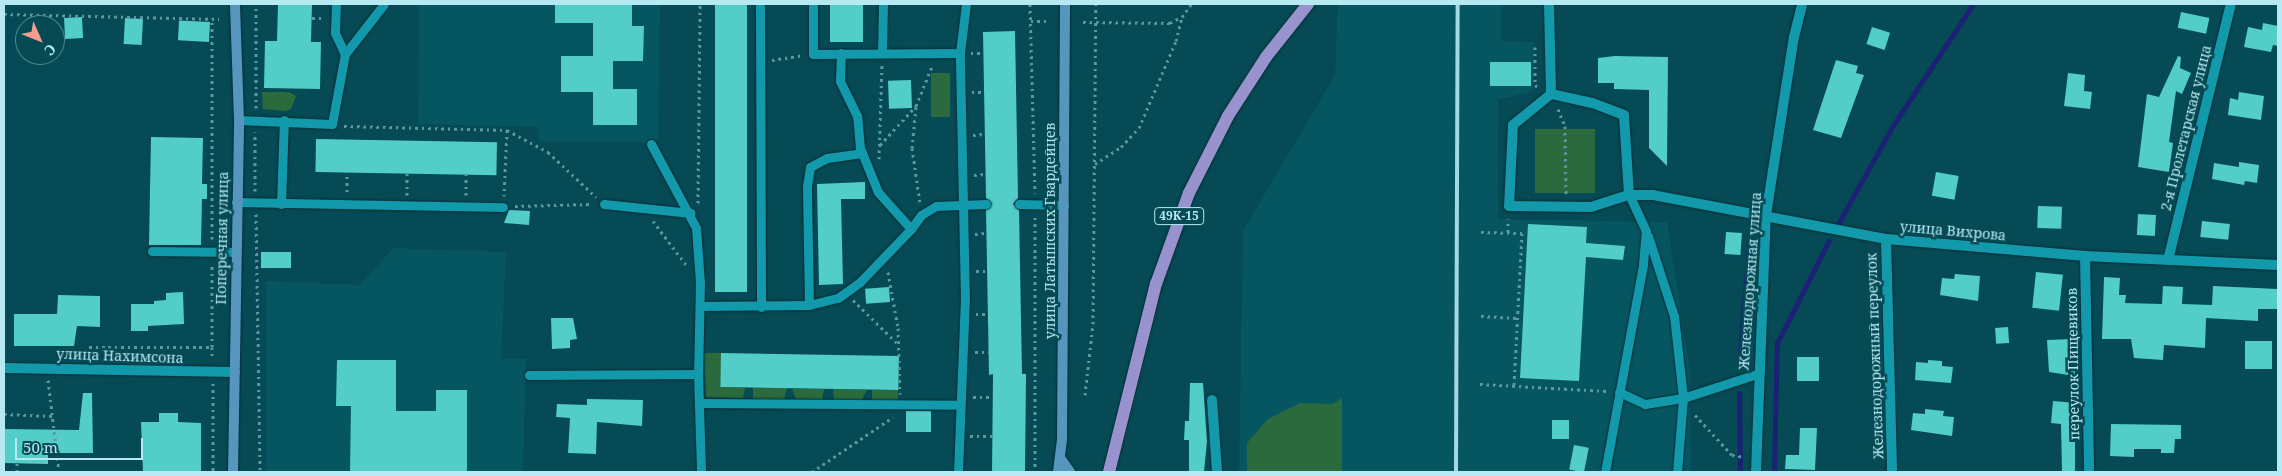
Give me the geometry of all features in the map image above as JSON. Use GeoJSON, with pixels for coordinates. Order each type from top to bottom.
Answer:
{"type":"FeatureCollection","features":[{"type":"Feature","properties":{"kind":"main road","name":"Поперечная улица"},"geometry":{"type":"LineString","coordinates":[[233,472],[235,372],[234,252],[239,120],[235,4]]}},
{"type":"Feature","properties":{"kind":"main road","name":"улица Латышских Гвардейцев"},"geometry":{"type":"LineString","coordinates":[[1058,472],[1061,459],[1065,4]]}},
{"type":"Feature","properties":{"kind":"main road","name":"49К-15"},"geometry":{"type":"LineString","coordinates":[[1109,472],[1169,241],[1207,154],[1266,57],[1308,4]]}},
{"type":"Feature","properties":{"kind":"main road"},"geometry":{"type":"LineString","coordinates":[[1061,459],[1070,472]]}},
{"type":"Feature","properties":{"kind":"street"},"geometry":{"type":"LineString","coordinates":[[1548,4],[1551,94],[1592,102],[1624,115],[1629,195]]}},
{"type":"Feature","properties":{"kind":"street","name":"Железнодорожная улица"},"geometry":{"type":"LineString","coordinates":[[1756,472],[1757,374],[1766,214],[1794,37],[1802,4]]}},
{"type":"Feature","properties":{"kind":"street","name":"2-я Пролетарская улица"},"geometry":{"type":"LineString","coordinates":[[2168,260],[2231,4]]}},
{"type":"Feature","properties":{"kind":"street","name":"улица Вихрова"},"geometry":{"type":"LineString","coordinates":[[1551,94],[1513,125],[1509,206],[1591,207],[1629,195],[1653,195],[1766,214],[1820,229],[1886,239],[2085,256],[2278,265]]}},
{"type":"Feature","properties":{"kind":"street","name":"Железнодорожный переулок"},"geometry":{"type":"LineString","coordinates":[[1886,239],[1892,472]]}},
{"type":"Feature","properties":{"kind":"street","name":"переулок Пищевиков"},"geometry":{"type":"LineString","coordinates":[[2085,256],[2089,472]]}},
{"type":"Feature","properties":{"kind":"street","name":"улица Нахимсона"},"geometry":{"type":"LineString","coordinates":[[4,368],[47,367],[235,372]]}},
{"type":"Feature","properties":{"kind":"street"},"geometry":{"type":"LineString","coordinates":[[1212,400],[1217,472]]}},
{"type":"Feature","properties":{"kind":"lane"},"geometry":{"type":"LineString","coordinates":[[336,4],[335,32],[345,54]]}},
{"type":"Feature","properties":{"kind":"lane"},"geometry":{"type":"LineString","coordinates":[[239,120],[284,120],[332,124],[345,54],[384,4]]}},
{"type":"Feature","properties":{"kind":"lane"},"geometry":{"type":"LineString","coordinates":[[760,4],[760,307]]}},
{"type":"Feature","properties":{"kind":"lane"},"geometry":{"type":"LineString","coordinates":[[812,4],[813,54],[882,52],[960,53]]}},
{"type":"Feature","properties":{"kind":"lane"},"geometry":{"type":"LineString","coordinates":[[882,52],[883,4]]}},
{"type":"Feature","properties":{"kind":"lane"},"geometry":{"type":"LineString","coordinates":[[958,472],[959,401],[965,300],[960,53],[966,4]]}},
{"type":"Feature","properties":{"kind":"lane"},"geometry":{"type":"LineString","coordinates":[[841,53],[840,81],[857,116],[862,153],[878,192],[911,229]]}},
{"type":"Feature","properties":{"kind":"lane"},"geometry":{"type":"LineString","coordinates":[[282,204],[284,120]]}},
{"type":"Feature","properties":{"kind":"lane"},"geometry":{"type":"LineString","coordinates":[[650,144],[691,212],[696,228],[700,282],[698,374],[702,472]]}},
{"type":"Feature","properties":{"kind":"lane"},"geometry":{"type":"LineString","coordinates":[[809,305],[807,186],[810,168],[827,158],[862,153]]}},
{"type":"Feature","properties":{"kind":"lane"},"geometry":{"type":"LineString","coordinates":[[1629,195],[1646,231],[1674,316],[1682,398],[1677,472]]}},
{"type":"Feature","properties":{"kind":"lane"},"geometry":{"type":"LineString","coordinates":[[236,202],[503,208]]}},
{"type":"Feature","properties":{"kind":"lane"},"geometry":{"type":"LineString","coordinates":[[700,306],[760,307],[809,305],[838,298],[882,260],[911,229],[921,215],[936,206],[964,203],[986,204]]}},
{"type":"Feature","properties":{"kind":"lane"},"geometry":{"type":"LineString","coordinates":[[604,204],[691,212]]}},
{"type":"Feature","properties":{"kind":"lane"},"geometry":{"type":"LineString","coordinates":[[1018,204],[1064,205]]}},
{"type":"Feature","properties":{"kind":"lane"},"geometry":{"type":"LineString","coordinates":[[1605,472],[1643,264],[1646,231]]}},
{"type":"Feature","properties":{"kind":"lane"},"geometry":{"type":"LineString","coordinates":[[152,251],[234,252]]}},
{"type":"Feature","properties":{"kind":"lane"},"geometry":{"type":"LineString","coordinates":[[529,375],[698,374]]}},
{"type":"Feature","properties":{"kind":"lane"},"geometry":{"type":"LineString","coordinates":[[1619,392],[1645,404],[1682,398],[1757,374]]}},
{"type":"Feature","properties":{"kind":"lane"},"geometry":{"type":"LineString","coordinates":[[700,404],[903,406],[959,401]]}},
{"type":"Feature","properties":{"kind":"path"},"geometry":{"type":"LineString","coordinates":[[256,4],[255,202],[260,472]]}},
{"type":"Feature","properties":{"kind":"path"},"geometry":{"type":"LineString","coordinates":[[691,212],[698,203],[700,4]]}},
{"type":"Feature","properties":{"kind":"path"},"geometry":{"type":"LineString","coordinates":[[1030,4],[1035,204],[1035,472]]}},
{"type":"Feature","properties":{"kind":"path"},"geometry":{"type":"LineString","coordinates":[[1085,395],[1093,324],[1096,4]]}},
{"type":"Feature","properties":{"kind":"path"},"geometry":{"type":"LineString","coordinates":[[1094,164],[1121,147],[1138,128],[1173,49],[1182,17],[1192,4]]}},
{"type":"Feature","properties":{"kind":"path"},"geometry":{"type":"LineString","coordinates":[[4,14],[219,19]]}},
{"type":"Feature","properties":{"kind":"path"},"geometry":{"type":"LineString","coordinates":[[1083,22],[1170,23],[1182,17]]}},
{"type":"Feature","properties":{"kind":"path"},"geometry":{"type":"LineString","coordinates":[[212,18],[213,472]]}},
{"type":"Feature","properties":{"kind":"path"},"geometry":{"type":"LineString","coordinates":[[1031,21],[1047,21]]}},
{"type":"Feature","properties":{"kind":"path"},"geometry":{"type":"LineString","coordinates":[[879,164],[882,52]]}},
{"type":"Feature","properties":{"kind":"path"},"geometry":{"type":"LineString","coordinates":[[921,215],[912,148],[916,106],[939,52]]}},
{"type":"Feature","properties":{"kind":"path"},"geometry":{"type":"LineString","coordinates":[[761,62],[813,54]]}},
{"type":"Feature","properties":{"kind":"path"},"geometry":{"type":"LineString","coordinates":[[1551,94],[1565,126],[1566,206]]}},
{"type":"Feature","properties":{"kind":"path"},"geometry":{"type":"LineString","coordinates":[[880,145],[916,106]]}},
{"type":"Feature","properties":{"kind":"path"},"geometry":{"type":"LineString","coordinates":[[332,124],[507,130],[548,152],[604,204]]}},
{"type":"Feature","properties":{"kind":"path"},"geometry":{"type":"LineString","coordinates":[[507,130],[503,208],[604,204]]}},
{"type":"Feature","properties":{"kind":"path"},"geometry":{"type":"LineString","coordinates":[[347,172],[347,205]]}},
{"type":"Feature","properties":{"kind":"path"},"geometry":{"type":"LineString","coordinates":[[407,173],[407,206]]}},
{"type":"Feature","properties":{"kind":"path"},"geometry":{"type":"LineString","coordinates":[[466,174],[466,207]]}},
{"type":"Feature","properties":{"kind":"path"},"geometry":{"type":"LineString","coordinates":[[644,208],[669,246],[700,282]]}},
{"type":"Feature","properties":{"kind":"path"},"geometry":{"type":"LineString","coordinates":[[1481,232],[1522,233],[1514,385]]}},
{"type":"Feature","properties":{"kind":"path"},"geometry":{"type":"LineString","coordinates":[[812,472],[903,406],[892,280],[882,260]]}},
{"type":"Feature","properties":{"kind":"path"},"geometry":{"type":"LineString","coordinates":[[846,293],[899,346]]}},
{"type":"Feature","properties":{"kind":"path"},"geometry":{"type":"LineString","coordinates":[[1481,316],[1518,318]]}},
{"type":"Feature","properties":{"kind":"path"},"geometry":{"type":"LineString","coordinates":[[89,347],[212,347]]}},
{"type":"Feature","properties":{"kind":"path"},"geometry":{"type":"LineString","coordinates":[[47,367],[59,472]]}},
{"type":"Feature","properties":{"kind":"path"},"geometry":{"type":"LineString","coordinates":[[1480,384],[1619,392]]}},
{"type":"Feature","properties":{"kind":"path"},"geometry":{"type":"LineString","coordinates":[[959,401],[992,397]]}},
{"type":"Feature","properties":{"kind":"path"},"geometry":{"type":"LineString","coordinates":[[1682,398],[1702,425],[1737,457],[1744,457]]}},
{"type":"Feature","properties":{"kind":"path"},"geometry":{"type":"LineString","coordinates":[[4,414],[52,416]]}},
{"type":"Feature","properties":{"kind":"path"},"geometry":{"type":"LineString","coordinates":[[958,436],[992,436]]}},
{"type":"Feature","properties":{"kind":"path"},"geometry":{"type":"LineString","coordinates":[[17,472],[18,463]]}},
{"type":"Feature","properties":{"kind":"shaded area"},"geometry":{"type":"Polygon","coordinates":[[[419,4],[660,4],[658,140],[651,144],[637,141],[539,141],[538,127],[418,124],[419,4]]]}},
{"type":"Feature","properties":{"kind":"shaded area"},"geometry":{"type":"Polygon","coordinates":[[[1338,4],[1501,4],[1501,41],[1534,42],[1533,91],[1498,100],[1498,219],[1667,222],[1690,372],[1691,472],[1239,472],[1243,231],[1335,75],[1338,4]]]}},
{"type":"Feature","properties":{"kind":"shaded area"},"geometry":{"type":"Polygon","coordinates":[[[393,248],[506,252],[501,359],[526,359],[523,472],[266,472],[266,281],[360,285],[393,248]]]}},
{"type":"Feature","properties":{"kind":"green space"},"geometry":{"type":"Polygon","coordinates":[[[931,73],[950,73],[950,117],[931,117],[931,73]]]}},
{"type":"Feature","properties":{"kind":"green space"},"geometry":{"type":"Polygon","coordinates":[[[262,92],[289,92],[296,96],[291,109],[285,111],[263,109],[262,92]]]}},
{"type":"Feature","properties":{"kind":"green space"},"geometry":{"type":"Polygon","coordinates":[[[1535,129],[1595,129],[1595,193],[1535,193],[1535,129]]]}},
{"type":"Feature","properties":{"kind":"green space"},"geometry":{"type":"Polygon","coordinates":[[[704,353],[721,353],[721,387],[745,388],[743,398],[706,397],[704,353]]]}},
{"type":"Feature","properties":{"kind":"green space"},"geometry":{"type":"Polygon","coordinates":[[[753,388],[787,388],[784,400],[753,399],[753,388]]]}},
{"type":"Feature","properties":{"kind":"green space"},"geometry":{"type":"Polygon","coordinates":[[[792,389],[824,389],[822,400],[796,400],[792,389]]]}},
{"type":"Feature","properties":{"kind":"green space"},"geometry":{"type":"Polygon","coordinates":[[[833,389],[867,390],[861,401],[834,400],[833,389]]]}},
{"type":"Feature","properties":{"kind":"green space"},"geometry":{"type":"Polygon","coordinates":[[[872,390],[898,390],[898,401],[872,401],[872,390]]]}},
{"type":"Feature","properties":{"kind":"green space"},"geometry":{"type":"Polygon","coordinates":[[[1342,398],[1342,472],[1247,472],[1247,443],[1268,419],[1300,403],[1333,404],[1342,398]]]}},
{"type":"Feature","properties":{"kind":"building"},"geometry":{"type":"Polygon","coordinates":[[[278,4],[312,4],[311,42],[321,42],[320,89],[264,88],[265,41],[277,41],[278,4]]]}},
{"type":"Feature","properties":{"kind":"building"},"geometry":{"type":"Polygon","coordinates":[[[555,4],[632,4],[632,26],[644,26],[643,61],[613,61],[613,89],[637,89],[637,125],[593,125],[593,92],[561,92],[561,56],[593,56],[593,23],[555,23],[555,4]]]}},
{"type":"Feature","properties":{"kind":"building"},"geometry":{"type":"Polygon","coordinates":[[[715,4],[747,4],[747,292],[715,292],[715,4]]]}},
{"type":"Feature","properties":{"kind":"building"},"geometry":{"type":"Polygon","coordinates":[[[830,4],[863,4],[863,42],[830,42],[830,4]]]}},
{"type":"Feature","properties":{"kind":"building"},"geometry":{"type":"Polygon","coordinates":[[[2181,12],[2209,18],[2206,34],[2178,28],[2181,12]]]}},
{"type":"Feature","properties":{"kind":"building"},"geometry":{"type":"Polygon","coordinates":[[[82,17],[83,38],[65,39],[65,18],[82,17]]]}},
{"type":"Feature","properties":{"kind":"building"},"geometry":{"type":"Polygon","coordinates":[[[125,18],[143,19],[142,45],[124,44],[125,18]]]}},
{"type":"Feature","properties":{"kind":"building"},"geometry":{"type":"Polygon","coordinates":[[[179,20],[210,22],[209,42],[178,40],[179,20]]]}},
{"type":"Feature","properties":{"kind":"building"},"geometry":{"type":"Polygon","coordinates":[[[2263,23],[2278,26],[2278,46],[2273,45],[2271,52],[2244,47],[2248,27],[2262,30],[2263,23]]]}},
{"type":"Feature","properties":{"kind":"building"},"geometry":{"type":"Polygon","coordinates":[[[1872,27],[1890,33],[1885,50],[1866,44],[1872,27]]]}},
{"type":"Feature","properties":{"kind":"building"},"geometry":{"type":"Polygon","coordinates":[[[1015,31],[1018,198],[1013,204],[1019,210],[1022,374],[1026,374],[1025,472],[992,472],[993,374],[989,375],[986,210],[992,204],[986,198],[983,32],[1015,31]]]}},
{"type":"Feature","properties":{"kind":"building"},"geometry":{"type":"Polygon","coordinates":[[[1615,56],[1668,57],[1667,166],[1649,148],[1649,90],[1614,89],[1614,83],[1598,83],[1598,58],[1615,56]]]}},
{"type":"Feature","properties":{"kind":"building"},"geometry":{"type":"Polygon","coordinates":[[[2178,56],[2181,57],[2180,68],[2191,73],[2182,94],[2176,91],[2169,142],[2173,143],[2169,172],[2138,167],[2147,94],[2159,97],[2178,56]]]}},
{"type":"Feature","properties":{"kind":"building"},"geometry":{"type":"Polygon","coordinates":[[[1836,60],[1858,66],[1856,73],[1864,75],[1841,138],[1813,130],[1836,60]]]}},
{"type":"Feature","properties":{"kind":"building"},"geometry":{"type":"Polygon","coordinates":[[[1490,62],[1531,62],[1531,86],[1490,86],[1490,62]]]}},
{"type":"Feature","properties":{"kind":"building"},"geometry":{"type":"Polygon","coordinates":[[[2068,73],[2085,75],[2084,91],[2092,92],[2090,109],[2064,106],[2068,73]]]}},
{"type":"Feature","properties":{"kind":"building"},"geometry":{"type":"Polygon","coordinates":[[[911,80],[912,108],[889,109],[888,81],[911,80]]]}},
{"type":"Feature","properties":{"kind":"building"},"geometry":{"type":"Polygon","coordinates":[[[2239,92],[2264,96],[2261,120],[2228,115],[2230,98],[2238,100],[2239,92]]]}},
{"type":"Feature","properties":{"kind":"building"},"geometry":{"type":"Polygon","coordinates":[[[151,137],[203,138],[202,184],[207,184],[207,199],[202,199],[201,245],[149,245],[151,137]]]}},
{"type":"Feature","properties":{"kind":"building"},"geometry":{"type":"Polygon","coordinates":[[[316,139],[497,142],[496,175],[315,172],[316,139]]]}},
{"type":"Feature","properties":{"kind":"building"},"geometry":{"type":"Polygon","coordinates":[[[2239,162],[2259,165],[2257,183],[2245,181],[2244,185],[2212,179],[2214,163],[2239,167],[2239,162]]]}},
{"type":"Feature","properties":{"kind":"building"},"geometry":{"type":"Polygon","coordinates":[[[1936,172],[1959,176],[1954,200],[1932,196],[1936,172]]]}},
{"type":"Feature","properties":{"kind":"building"},"geometry":{"type":"Polygon","coordinates":[[[865,182],[865,199],[841,199],[843,284],[819,285],[817,184],[865,182]]]}},
{"type":"Feature","properties":{"kind":"building"},"geometry":{"type":"Polygon","coordinates":[[[2038,206],[2062,207],[2061,229],[2037,228],[2038,206]]]}},
{"type":"Feature","properties":{"kind":"building"},"geometry":{"type":"Polygon","coordinates":[[[509,210],[530,211],[529,225],[504,223],[509,210]]]}},
{"type":"Feature","properties":{"kind":"building"},"geometry":{"type":"Polygon","coordinates":[[[2138,214],[2156,215],[2155,236],[2137,235],[2138,214]]]}},
{"type":"Feature","properties":{"kind":"building"},"geometry":{"type":"Polygon","coordinates":[[[2202,221],[2230,224],[2228,240],[2200,237],[2202,221]]]}},
{"type":"Feature","properties":{"kind":"building"},"geometry":{"type":"Polygon","coordinates":[[[1528,224],[1587,227],[1586,243],[1625,246],[1623,260],[1586,257],[1579,381],[1520,378],[1528,224]]]}},
{"type":"Feature","properties":{"kind":"building"},"geometry":{"type":"Polygon","coordinates":[[[1726,232],[1742,233],[1740,255],[1724,254],[1726,232]]]}},
{"type":"Feature","properties":{"kind":"building"},"geometry":{"type":"Polygon","coordinates":[[[261,252],[291,252],[291,268],[261,268],[261,252]]]}},
{"type":"Feature","properties":{"kind":"building"},"geometry":{"type":"Polygon","coordinates":[[[2036,272],[2063,275],[2059,311],[2032,308],[2036,272]]]}},
{"type":"Feature","properties":{"kind":"building"},"geometry":{"type":"Polygon","coordinates":[[[1955,274],[1980,276],[1978,301],[1940,295],[1942,278],[1954,279],[1955,274]]]}},
{"type":"Feature","properties":{"kind":"building"},"geometry":{"type":"Polygon","coordinates":[[[2104,277],[2120,278],[2119,295],[2126,295],[2125,303],[2162,304],[2163,286],[2183,287],[2182,304],[2212,305],[2213,286],[2278,289],[2278,309],[2258,309],[2258,321],[2206,318],[2205,348],[2164,345],[2163,360],[2134,358],[2131,339],[2102,339],[2104,277]]]}},
{"type":"Feature","properties":{"kind":"building"},"geometry":{"type":"Polygon","coordinates":[[[889,287],[890,302],[866,304],[865,289],[889,287]]]}},
{"type":"Feature","properties":{"kind":"building"},"geometry":{"type":"Polygon","coordinates":[[[183,292],[184,324],[148,326],[148,331],[131,331],[131,304],[154,304],[154,301],[166,300],[166,293],[183,292]]]}},
{"type":"Feature","properties":{"kind":"building"},"geometry":{"type":"Polygon","coordinates":[[[58,295],[100,296],[100,327],[77,326],[74,346],[14,346],[14,314],[57,314],[58,295]]]}},
{"type":"Feature","properties":{"kind":"building"},"geometry":{"type":"Polygon","coordinates":[[[551,318],[573,318],[577,339],[570,340],[570,348],[552,349],[551,318]]]}},
{"type":"Feature","properties":{"kind":"building"},"geometry":{"type":"Polygon","coordinates":[[[2008,327],[2009,343],[1996,344],[1995,328],[2008,327]]]}},
{"type":"Feature","properties":{"kind":"building"},"geometry":{"type":"Polygon","coordinates":[[[2073,339],[2075,376],[2049,372],[2047,340],[2073,339]]]}},
{"type":"Feature","properties":{"kind":"building"},"geometry":{"type":"Polygon","coordinates":[[[2245,341],[2272,341],[2272,369],[2245,369],[2245,341]]]}},
{"type":"Feature","properties":{"kind":"building"},"geometry":{"type":"Polygon","coordinates":[[[721,353],[899,356],[898,390],[720,387],[721,353]]]}},
{"type":"Feature","properties":{"kind":"building"},"geometry":{"type":"Polygon","coordinates":[[[1797,357],[1819,357],[1819,381],[1797,381],[1797,357]]]}},
{"type":"Feature","properties":{"kind":"building"},"geometry":{"type":"Polygon","coordinates":[[[337,360],[396,360],[396,411],[436,411],[436,390],[467,390],[467,472],[350,472],[351,406],[336,406],[337,360]]]}},
{"type":"Feature","properties":{"kind":"building"},"geometry":{"type":"Polygon","coordinates":[[[1928,360],[1942,361],[1942,366],[1953,367],[1951,383],[1915,380],[1916,362],[1928,363],[1928,360]]]}},
{"type":"Feature","properties":{"kind":"building"},"geometry":{"type":"Polygon","coordinates":[[[1190,383],[1203,383],[1207,441],[1204,472],[1189,472],[1189,440],[1184,440],[1185,421],[1189,421],[1190,383]]]}},
{"type":"Feature","properties":{"kind":"building"},"geometry":{"type":"Polygon","coordinates":[[[83,393],[92,393],[93,453],[48,453],[48,464],[4,463],[4,429],[79,430],[83,393]]]}},
{"type":"Feature","properties":{"kind":"building"},"geometry":{"type":"Polygon","coordinates":[[[587,399],[643,400],[642,426],[597,422],[596,454],[568,453],[570,418],[556,417],[557,404],[587,405],[587,399]]]}},
{"type":"Feature","properties":{"kind":"building"},"geometry":{"type":"Polygon","coordinates":[[[2053,401],[2076,403],[2072,442],[2075,442],[2075,472],[2062,472],[2061,424],[2051,423],[2053,401]]]}},
{"type":"Feature","properties":{"kind":"building"},"geometry":{"type":"Polygon","coordinates":[[[1925,409],[1944,411],[1943,416],[1954,417],[1952,436],[1911,430],[1913,413],[1925,414],[1925,409]]]}},
{"type":"Feature","properties":{"kind":"building"},"geometry":{"type":"Polygon","coordinates":[[[906,411],[931,411],[931,432],[906,432],[906,411]]]}},
{"type":"Feature","properties":{"kind":"building"},"geometry":{"type":"Polygon","coordinates":[[[159,413],[178,413],[178,422],[201,423],[201,472],[143,472],[141,422],[159,422],[159,413]]]}},
{"type":"Feature","properties":{"kind":"building"},"geometry":{"type":"Polygon","coordinates":[[[1552,420],[1569,420],[1569,439],[1552,439],[1552,420]]]}},
{"type":"Feature","properties":{"kind":"building"},"geometry":{"type":"Polygon","coordinates":[[[2111,424],[2181,425],[2181,439],[2175,439],[2174,453],[2161,453],[2161,449],[2134,449],[2134,457],[2110,456],[2111,424]]]}},
{"type":"Feature","properties":{"kind":"building"},"geometry":{"type":"Polygon","coordinates":[[[1800,428],[1817,428],[1815,470],[1785,469],[1786,455],[1799,455],[1800,428]]]}},
{"type":"Feature","properties":{"kind":"building"},"geometry":{"type":"Polygon","coordinates":[[[1574,445],[1589,448],[1584,472],[1569,470],[1574,445]]]}},
{"type":"Feature","properties":{"kind":"waterway"},"geometry":{"type":"LineString","coordinates":[[1839,222],[1892,127],[1973,4]]}},
{"type":"Feature","properties":{"kind":"waterway"},"geometry":{"type":"LineString","coordinates":[[1739,364],[1750,231]]}},
{"type":"Feature","properties":{"kind":"waterway"},"geometry":{"type":"LineString","coordinates":[[1774,472],[1777,343],[1829,240]]}},
{"type":"Feature","properties":{"kind":"waterway"},"geometry":{"type":"LineString","coordinates":[[1739,393],[1740,472]]}},
{"type":"Feature","properties":{"kind":"railway"},"geometry":{"type":"LineString","coordinates":[[1456,472],[1458,4]]}}]}
